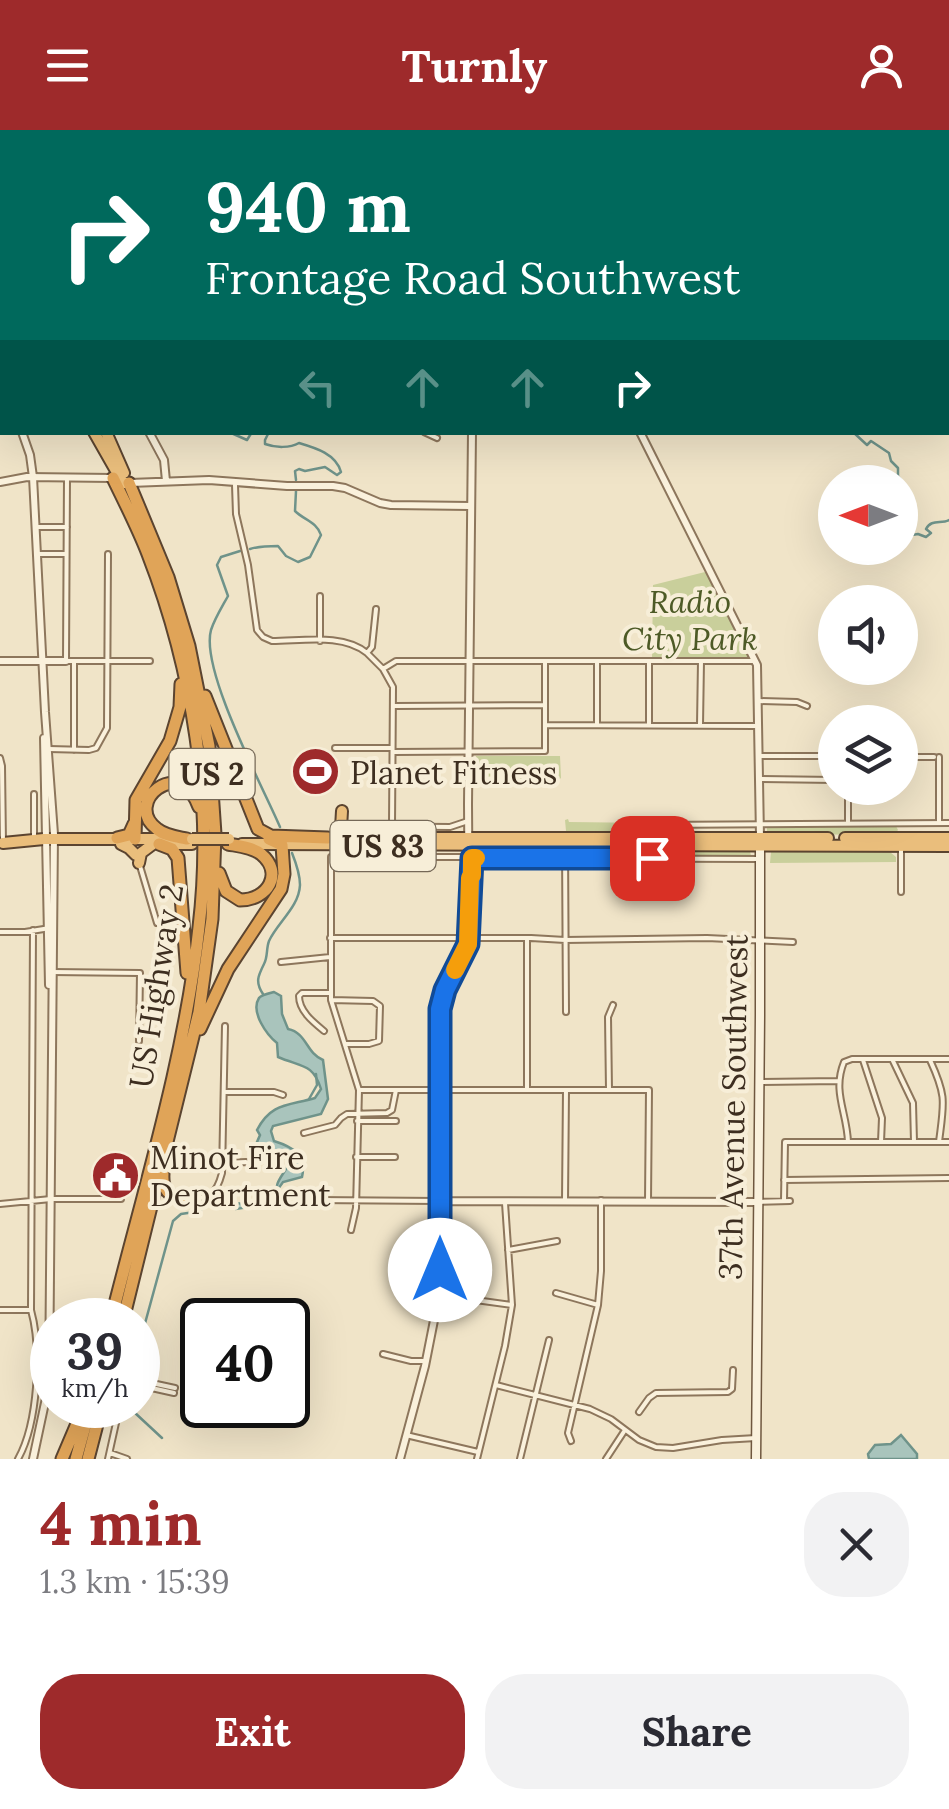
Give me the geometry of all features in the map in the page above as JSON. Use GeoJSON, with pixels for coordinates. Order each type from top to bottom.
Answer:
{"type":"FeatureCollection","features":[{"type":"Feature","properties":{"kind":"highway","name":"US Highway 2"},"geometry":{"type":"LineString","coordinates":[[94,435],[148,552],[176,640],[197,752],[194,838],[200,926],[183,1026],[115,1298]]}},
{"type":"Feature","properties":{"kind":"highway"},"geometry":{"type":"LineString","coordinates":[[95,435],[121,480],[129,483]]}},
{"type":"Feature","properties":{"kind":"highway","name":"US Highway 2"},"geometry":{"type":"LineString","coordinates":[[107,435],[155,540],[182,619],[225,844],[199,1012],[129,1298]]}},
{"type":"Feature","properties":{"kind":"highway"},"geometry":{"type":"LineString","coordinates":[[114,478],[155,540]]}},
{"type":"Feature","properties":{"kind":"highway"},"geometry":{"type":"LineString","coordinates":[[176,640],[180,707],[170,741],[138,793],[135,820],[136,850],[141,852],[156,844],[175,851],[179,861],[187,975],[183,1026]]}},
{"type":"Feature","properties":{"kind":"highway"},"geometry":{"type":"LineString","coordinates":[[194,672],[258,829],[271,836],[341,841],[342,811]]}},
{"type":"Feature","properties":{"kind":"highway"},"geometry":{"type":"LineString","coordinates":[[172,783],[190,790],[198,804],[194,838],[161,832],[149,820],[148,800],[158,787],[172,783]]}},
{"type":"Feature","properties":{"kind":"highway"},"geometry":{"type":"LineString","coordinates":[[119,841],[129,835],[135,820]]}},
{"type":"Feature","properties":{"kind":"highway"},"geometry":{"type":"LineString","coordinates":[[470,841],[481,836],[500,842]]}},
{"type":"Feature","properties":{"kind":"highway","name":"US 83"},"geometry":{"type":"LineString","coordinates":[[3,843],[119,841],[136,850],[194,838]]}},
{"type":"Feature","properties":{"kind":"highway","name":"US 83"},"geometry":{"type":"LineString","coordinates":[[136,850],[194,838],[225,844],[596,842],[620,838],[858,845],[949,841]]}},
{"type":"Feature","properties":{"kind":"highway"},"geometry":{"type":"LineString","coordinates":[[470,841],[529,838]]}},
{"type":"Feature","properties":{"kind":"highway","name":"US 83"},"geometry":{"type":"LineString","coordinates":[[500,842],[529,838],[598,845],[914,845],[949,841]]}},
{"type":"Feature","properties":{"kind":"highway"},"geometry":{"type":"LineString","coordinates":[[598,845],[650,843],[654,838]]}},
{"type":"Feature","properties":{"kind":"highway","name":"US 83"},"geometry":{"type":"LineString","coordinates":[[275,842],[418,846],[470,841]]}},
{"type":"Feature","properties":{"kind":"highway","name":"US 83"},"geometry":{"type":"LineString","coordinates":[[3,843],[51,842]]}},
{"type":"Feature","properties":{"kind":"highway"},"geometry":{"type":"LineString","coordinates":[[275,842],[284,862]]}},
{"type":"Feature","properties":{"kind":"highway"},"geometry":{"type":"LineString","coordinates":[[225,844],[258,852],[269,865],[269,884],[264,893],[240,900],[226,891],[220,880],[225,844]]}},
{"type":"Feature","properties":{"kind":"highway"},"geometry":{"type":"LineString","coordinates":[[184,1076],[224,977],[281,890],[287,851],[298,844]]}},
{"type":"Feature","properties":{"kind":"highway"},"geometry":{"type":"LineString","coordinates":[[166,1146],[163,1186],[167,1193],[182,1199]]}},
{"type":"Feature","properties":{"kind":"highway"},"geometry":{"type":"LineString","coordinates":[[145,1230],[159,1205],[182,1199]]}},
{"type":"Feature","properties":{"kind":"highway"},"geometry":{"type":"LineString","coordinates":[[62,1459],[77,1428]]}},
{"type":"Feature","properties":{"kind":"highway"},"geometry":{"type":"LineString","coordinates":[[76,1459],[83,1428]]}},
{"type":"Feature","properties":{"kind":"highway"},"geometry":{"type":"LineString","coordinates":[[88,1459],[96,1428]]}},
{"type":"Feature","properties":{"kind":"main road","name":"37th Avenue Southwest"},"geometry":{"type":"LineString","coordinates":[[756,1459],[760,842]]}},
{"type":"Feature","properties":{"kind":"street"},"geometry":{"type":"LineString","coordinates":[[23,435],[32,477],[51,842]]}},
{"type":"Feature","properties":{"kind":"street"},"geometry":{"type":"LineString","coordinates":[[152,435],[164,460],[166,481]]}},
{"type":"Feature","properties":{"kind":"street"},"geometry":{"type":"LineString","coordinates":[[430,435],[437,438]]}},
{"type":"Feature","properties":{"kind":"street"},"geometry":{"type":"LineString","coordinates":[[400,1459],[440,1295],[440,1009],[469,938],[472,435]]}},
{"type":"Feature","properties":{"kind":"street"},"geometry":{"type":"LineString","coordinates":[[383,669],[396,661],[756,660],[642,435]]}},
{"type":"Feature","properties":{"kind":"street"},"geometry":{"type":"LineString","coordinates":[[0,482],[32,477],[114,478]]}},
{"type":"Feature","properties":{"kind":"street"},"geometry":{"type":"LineString","coordinates":[[67,478],[74,750]]}},
{"type":"Feature","properties":{"kind":"street"},"geometry":{"type":"LineString","coordinates":[[129,483],[236,481],[345,488],[391,506],[470,506]]}},
{"type":"Feature","properties":{"kind":"street"},"geometry":{"type":"LineString","coordinates":[[236,481],[236,514],[257,630],[272,641],[352,643],[383,669],[393,687],[392,826]]}},
{"type":"Feature","properties":{"kind":"street"},"geometry":{"type":"LineString","coordinates":[[35,527],[67,527]]}},
{"type":"Feature","properties":{"kind":"street"},"geometry":{"type":"LineString","coordinates":[[36,554],[67,554]]}},
{"type":"Feature","properties":{"kind":"street"},"geometry":{"type":"LineString","coordinates":[[49,749],[96,748],[107,728],[108,554]]}},
{"type":"Feature","properties":{"kind":"street"},"geometry":{"type":"LineString","coordinates":[[320,596],[320,641]]}},
{"type":"Feature","properties":{"kind":"street"},"geometry":{"type":"LineString","coordinates":[[368,653],[376,609]]}},
{"type":"Feature","properties":{"kind":"street","name":"37th Avenue Southwest"},"geometry":{"type":"LineString","coordinates":[[756,660],[760,842]]}},
{"type":"Feature","properties":{"kind":"street"},"geometry":{"type":"LineString","coordinates":[[0,661],[150,662]]}},
{"type":"Feature","properties":{"kind":"street"},"geometry":{"type":"LineString","coordinates":[[335,748],[545,751],[545,661]]}},
{"type":"Feature","properties":{"kind":"street"},"geometry":{"type":"LineString","coordinates":[[597,661],[597,725]]}},
{"type":"Feature","properties":{"kind":"street"},"geometry":{"type":"LineString","coordinates":[[649,661],[649,725]]}},
{"type":"Feature","properties":{"kind":"street"},"geometry":{"type":"LineString","coordinates":[[700,725],[701,661]]}},
{"type":"Feature","properties":{"kind":"street"},"geometry":{"type":"LineString","coordinates":[[758,701],[807,706]]}},
{"type":"Feature","properties":{"kind":"street"},"geometry":{"type":"LineString","coordinates":[[393,706],[545,706]]}},
{"type":"Feature","properties":{"kind":"street"},"geometry":{"type":"LineString","coordinates":[[33,1459],[49,1384],[51,842],[49,749],[44,712]]}},
{"type":"Feature","properties":{"kind":"street"},"geometry":{"type":"LineString","coordinates":[[545,725],[758,726]]}},
{"type":"Feature","properties":{"kind":"street"},"geometry":{"type":"LineString","coordinates":[[758,756],[818,756]]}},
{"type":"Feature","properties":{"kind":"street"},"geometry":{"type":"LineString","coordinates":[[918,756],[936,757],[939,823]]}},
{"type":"Feature","properties":{"kind":"street"},"geometry":{"type":"LineString","coordinates":[[0,758],[3,843]]}},
{"type":"Feature","properties":{"kind":"street"},"geometry":{"type":"LineString","coordinates":[[758,779],[818,780]]}},
{"type":"Feature","properties":{"kind":"street"},"geometry":{"type":"LineString","coordinates":[[34,794],[34,840]]}},
{"type":"Feature","properties":{"kind":"street"},"geometry":{"type":"LineString","coordinates":[[848,805],[848,823]]}},
{"type":"Feature","properties":{"kind":"street"},"geometry":{"type":"LineString","coordinates":[[654,825],[949,823]]}},
{"type":"Feature","properties":{"kind":"street"},"geometry":{"type":"LineString","coordinates":[[351,1230],[356,1200],[358,1090],[331,997],[330,858],[341,841],[392,826],[450,827],[470,841]]}},
{"type":"Feature","properties":{"kind":"street"},"geometry":{"type":"LineString","coordinates":[[341,841],[470,841],[566,858],[760,859]]}},
{"type":"Feature","properties":{"kind":"street"},"geometry":{"type":"LineString","coordinates":[[564,842],[566,1012]]}},
{"type":"Feature","properties":{"kind":"street"},"geometry":{"type":"LineString","coordinates":[[901,842],[902,892]]}},
{"type":"Feature","properties":{"kind":"street"},"geometry":{"type":"LineString","coordinates":[[901,867],[904,853],[914,845]]}},
{"type":"Feature","properties":{"kind":"street"},"geometry":{"type":"LineString","coordinates":[[136,850],[156,923]]}},
{"type":"Feature","properties":{"kind":"street"},"geometry":{"type":"LineString","coordinates":[[0,932],[51,927]]}},
{"type":"Feature","properties":{"kind":"street"},"geometry":{"type":"LineString","coordinates":[[32,1298],[33,930]]}},
{"type":"Feature","properties":{"kind":"street"},"geometry":{"type":"LineString","coordinates":[[330,938],[793,942]]}},
{"type":"Feature","properties":{"kind":"street"},"geometry":{"type":"LineString","coordinates":[[527,938],[527,1090]]}},
{"type":"Feature","properties":{"kind":"street"},"geometry":{"type":"LineString","coordinates":[[281,962],[330,957]]}},
{"type":"Feature","properties":{"kind":"street"},"geometry":{"type":"LineString","coordinates":[[51,972],[140,973],[139,1040]]}},
{"type":"Feature","properties":{"kind":"street"},"geometry":{"type":"LineString","coordinates":[[324,1031],[302,1010],[298,1001],[302,993],[378,1003],[380,1039],[369,1044],[345,1044]]}},
{"type":"Feature","properties":{"kind":"street"},"geometry":{"type":"LineString","coordinates":[[609,1090],[608,1017],[613,1005]]}},
{"type":"Feature","properties":{"kind":"street"},"geometry":{"type":"LineString","coordinates":[[182,1199],[205,1199],[220,1182],[225,1026]]}},
{"type":"Feature","properties":{"kind":"street"},"geometry":{"type":"LineString","coordinates":[[929,1059],[944,1100],[939,1142]]}},
{"type":"Feature","properties":{"kind":"street"},"geometry":{"type":"LineString","coordinates":[[848,1142],[848,1120],[839,1098],[838,1082],[844,1062],[949,1059]]}},
{"type":"Feature","properties":{"kind":"street"},"geometry":{"type":"LineString","coordinates":[[864,1060],[882,1118],[882,1142]]}},
{"type":"Feature","properties":{"kind":"street"},"geometry":{"type":"LineString","coordinates":[[893,1060],[913,1103],[914,1142]]}},
{"type":"Feature","properties":{"kind":"street"},"geometry":{"type":"LineString","coordinates":[[759,1082],[838,1082]]}},
{"type":"Feature","properties":{"kind":"street"},"geometry":{"type":"LineString","coordinates":[[358,1090],[649,1090],[648,1201]]}},
{"type":"Feature","properties":{"kind":"street"},"geometry":{"type":"LineString","coordinates":[[304,1133],[328,1128],[347,1114],[387,1113],[392,1110],[396,1090]]}},
{"type":"Feature","properties":{"kind":"street"},"geometry":{"type":"LineString","coordinates":[[566,1090],[566,1200]]}},
{"type":"Feature","properties":{"kind":"street"},"geometry":{"type":"LineString","coordinates":[[225,1092],[282,1094]]}},
{"type":"Feature","properties":{"kind":"street"},"geometry":{"type":"LineString","coordinates":[[357,1121],[396,1121]]}},
{"type":"Feature","properties":{"kind":"street"},"geometry":{"type":"LineString","coordinates":[[314,1200],[787,1200],[784,1142],[949,1142]]}},
{"type":"Feature","properties":{"kind":"street"},"geometry":{"type":"LineString","coordinates":[[356,1157],[395,1157]]}},
{"type":"Feature","properties":{"kind":"street"},"geometry":{"type":"LineString","coordinates":[[223,1163],[246,1162],[254,1168]]}},
{"type":"Feature","properties":{"kind":"street"},"geometry":{"type":"LineString","coordinates":[[784,1180],[949,1178]]}},
{"type":"Feature","properties":{"kind":"street"},"geometry":{"type":"LineString","coordinates":[[0,1204],[120,1199]]}},
{"type":"Feature","properties":{"kind":"street"},"geometry":{"type":"LineString","coordinates":[[477,1459],[512,1305],[505,1200]]}},
{"type":"Feature","properties":{"kind":"street"},"geometry":{"type":"LineString","coordinates":[[570,1442],[568,1433],[598,1305],[601,1200]]}},
{"type":"Feature","properties":{"kind":"street"},"geometry":{"type":"LineString","coordinates":[[508,1250],[557,1241]]}},
{"type":"Feature","properties":{"kind":"street"},"geometry":{"type":"LineString","coordinates":[[556,1293],[598,1305]]}},
{"type":"Feature","properties":{"kind":"street"},"geometry":{"type":"LineString","coordinates":[[440,1295],[512,1305]]}},
{"type":"Feature","properties":{"kind":"street"},"geometry":{"type":"LineString","coordinates":[[0,1310],[30,1310]]}},
{"type":"Feature","properties":{"kind":"street"},"geometry":{"type":"LineString","coordinates":[[520,1459],[549,1340]]}},
{"type":"Feature","properties":{"kind":"street"},"geometry":{"type":"LineString","coordinates":[[383,1354],[424,1370]]}},
{"type":"Feature","properties":{"kind":"street"},"geometry":{"type":"LineString","coordinates":[[411,1362],[426,1361]]}},
{"type":"Feature","properties":{"kind":"street"},"geometry":{"type":"LineString","coordinates":[[640,1412],[656,1394],[728,1392],[732,1389],[733,1370]]}},
{"type":"Feature","properties":{"kind":"street"},"geometry":{"type":"LineString","coordinates":[[496,1385],[596,1411],[656,1447],[756,1438]]}},
{"type":"Feature","properties":{"kind":"street"},"geometry":{"type":"LineString","coordinates":[[160,1387],[175,1391]]}},
{"type":"Feature","properties":{"kind":"street"},"geometry":{"type":"LineString","coordinates":[[18,1459],[30,1426]]}},
{"type":"Feature","properties":{"kind":"street"},"geometry":{"type":"LineString","coordinates":[[116,1428],[109,1456],[127,1459]]}},
{"type":"Feature","properties":{"kind":"street"},"geometry":{"type":"LineString","coordinates":[[606,1459],[625,1429]]}},
{"type":"Feature","properties":{"kind":"street"},"geometry":{"type":"LineString","coordinates":[[406,1435],[478,1452]]}},
{"type":"Feature","properties":{"kind":"green space","name":"Radio City Park"},"geometry":{"type":"Polygon","coordinates":[[[709,571],[748,657],[652,659],[653,585],[709,571]]]}},
{"type":"Feature","properties":{"kind":"green space"},"geometry":{"type":"Polygon","coordinates":[[[476,756],[560,756],[561,778],[477,781],[476,756]]]}},
{"type":"Feature","properties":{"kind":"green space"},"geometry":{"type":"Polygon","coordinates":[[[568,819],[651,823],[652,830],[647,836],[571,835],[566,831],[568,819]]]}},
{"type":"Feature","properties":{"kind":"green space"},"geometry":{"type":"Polygon","coordinates":[[[892,825],[898,830],[894,835],[767,834],[767,828],[892,825]]]}},
{"type":"Feature","properties":{"kind":"green space"},"geometry":{"type":"Polygon","coordinates":[[[571,850],[750,851],[751,856],[570,856],[571,850]]]}},
{"type":"Feature","properties":{"kind":"green space"},"geometry":{"type":"Polygon","coordinates":[[[771,852],[890,852],[896,862],[770,863],[771,852]]]}},
{"type":"Feature","properties":{"kind":"water"},"geometry":{"type":"Polygon","coordinates":[[[274,992],[281,996],[288,1029],[323,1060],[328,1099],[321,1114],[273,1126],[271,1131],[274,1141],[293,1149],[300,1158],[302,1177],[283,1182],[278,1189],[282,1196],[269,1204],[236,1209],[233,1204],[267,1201],[277,1196],[277,1185],[290,1160],[266,1151],[257,1142],[262,1121],[281,1107],[315,1098],[321,1089],[310,1070],[278,1057],[277,1043],[261,1023],[259,998],[274,992]]]}},
{"type":"Feature","properties":{"kind":"water"},"geometry":{"type":"Polygon","coordinates":[[[901,1435],[917,1459],[869,1459],[875,1445],[891,1444],[901,1435]]]}},
{"type":"Feature","properties":{"kind":"waterway"},"geometry":{"type":"LineString","coordinates":[[236,435],[247,440],[250,435]]}},
{"type":"Feature","properties":{"kind":"waterway"},"geometry":{"type":"LineString","coordinates":[[268,435],[265,444],[283,447],[299,443],[330,456],[341,472],[337,475],[325,467],[299,469],[295,471],[296,480]]}},
{"type":"Feature","properties":{"kind":"waterway"},"geometry":{"type":"LineString","coordinates":[[856,435],[867,445],[871,441],[889,453],[895,465]]}},
{"type":"Feature","properties":{"kind":"waterway"},"geometry":{"type":"LineString","coordinates":[[250,549],[278,546],[298,562],[310,557],[321,535],[295,511],[296,491]]}},
{"type":"Feature","properties":{"kind":"waterway"},"geometry":{"type":"LineString","coordinates":[[918,534],[926,537],[931,533],[926,529],[931,524],[949,520]]}},
{"type":"Feature","properties":{"kind":"waterway"},"geometry":{"type":"LineString","coordinates":[[240,551],[221,557],[217,565],[228,596],[211,630],[210,648],[224,699],[280,827]]}},
{"type":"Feature","properties":{"kind":"waterway"},"geometry":{"type":"LineString","coordinates":[[263,994],[258,979],[269,941],[299,893],[292,853]]}},
{"type":"Feature","properties":{"kind":"waterway"},"geometry":{"type":"LineString","coordinates":[[309,1099],[317,1085],[316,1074]]}},
{"type":"Feature","properties":{"kind":"waterway"},"geometry":{"type":"LineString","coordinates":[[152,1298],[173,1221],[181,1214],[201,1211]]}},
{"type":"Feature","properties":{"kind":"waterway"},"geometry":{"type":"LineString","coordinates":[[151,1428],[162,1438]]}},
{"type":"Feature","properties":{"kind":"slow traffic"},"geometry":{"type":"LineString","coordinates":[[455,970],[468,944],[470,878],[472,858],[476,858]]}},
{"type":"Feature","properties":{"kind":"place","name":"Planet Fitness"},"geometry":{"type":"Point","coordinates":[315,772]}},
{"type":"Feature","properties":{"kind":"place","name":"Minot Fire Department"},"geometry":{"type":"Point","coordinates":[115,1175]}},
{"type":"Feature","properties":{"kind":"route"},"geometry":{"type":"LineString","coordinates":[[440,1270],[440,1009],[468,944],[472,858],[652,858]]}}]}
